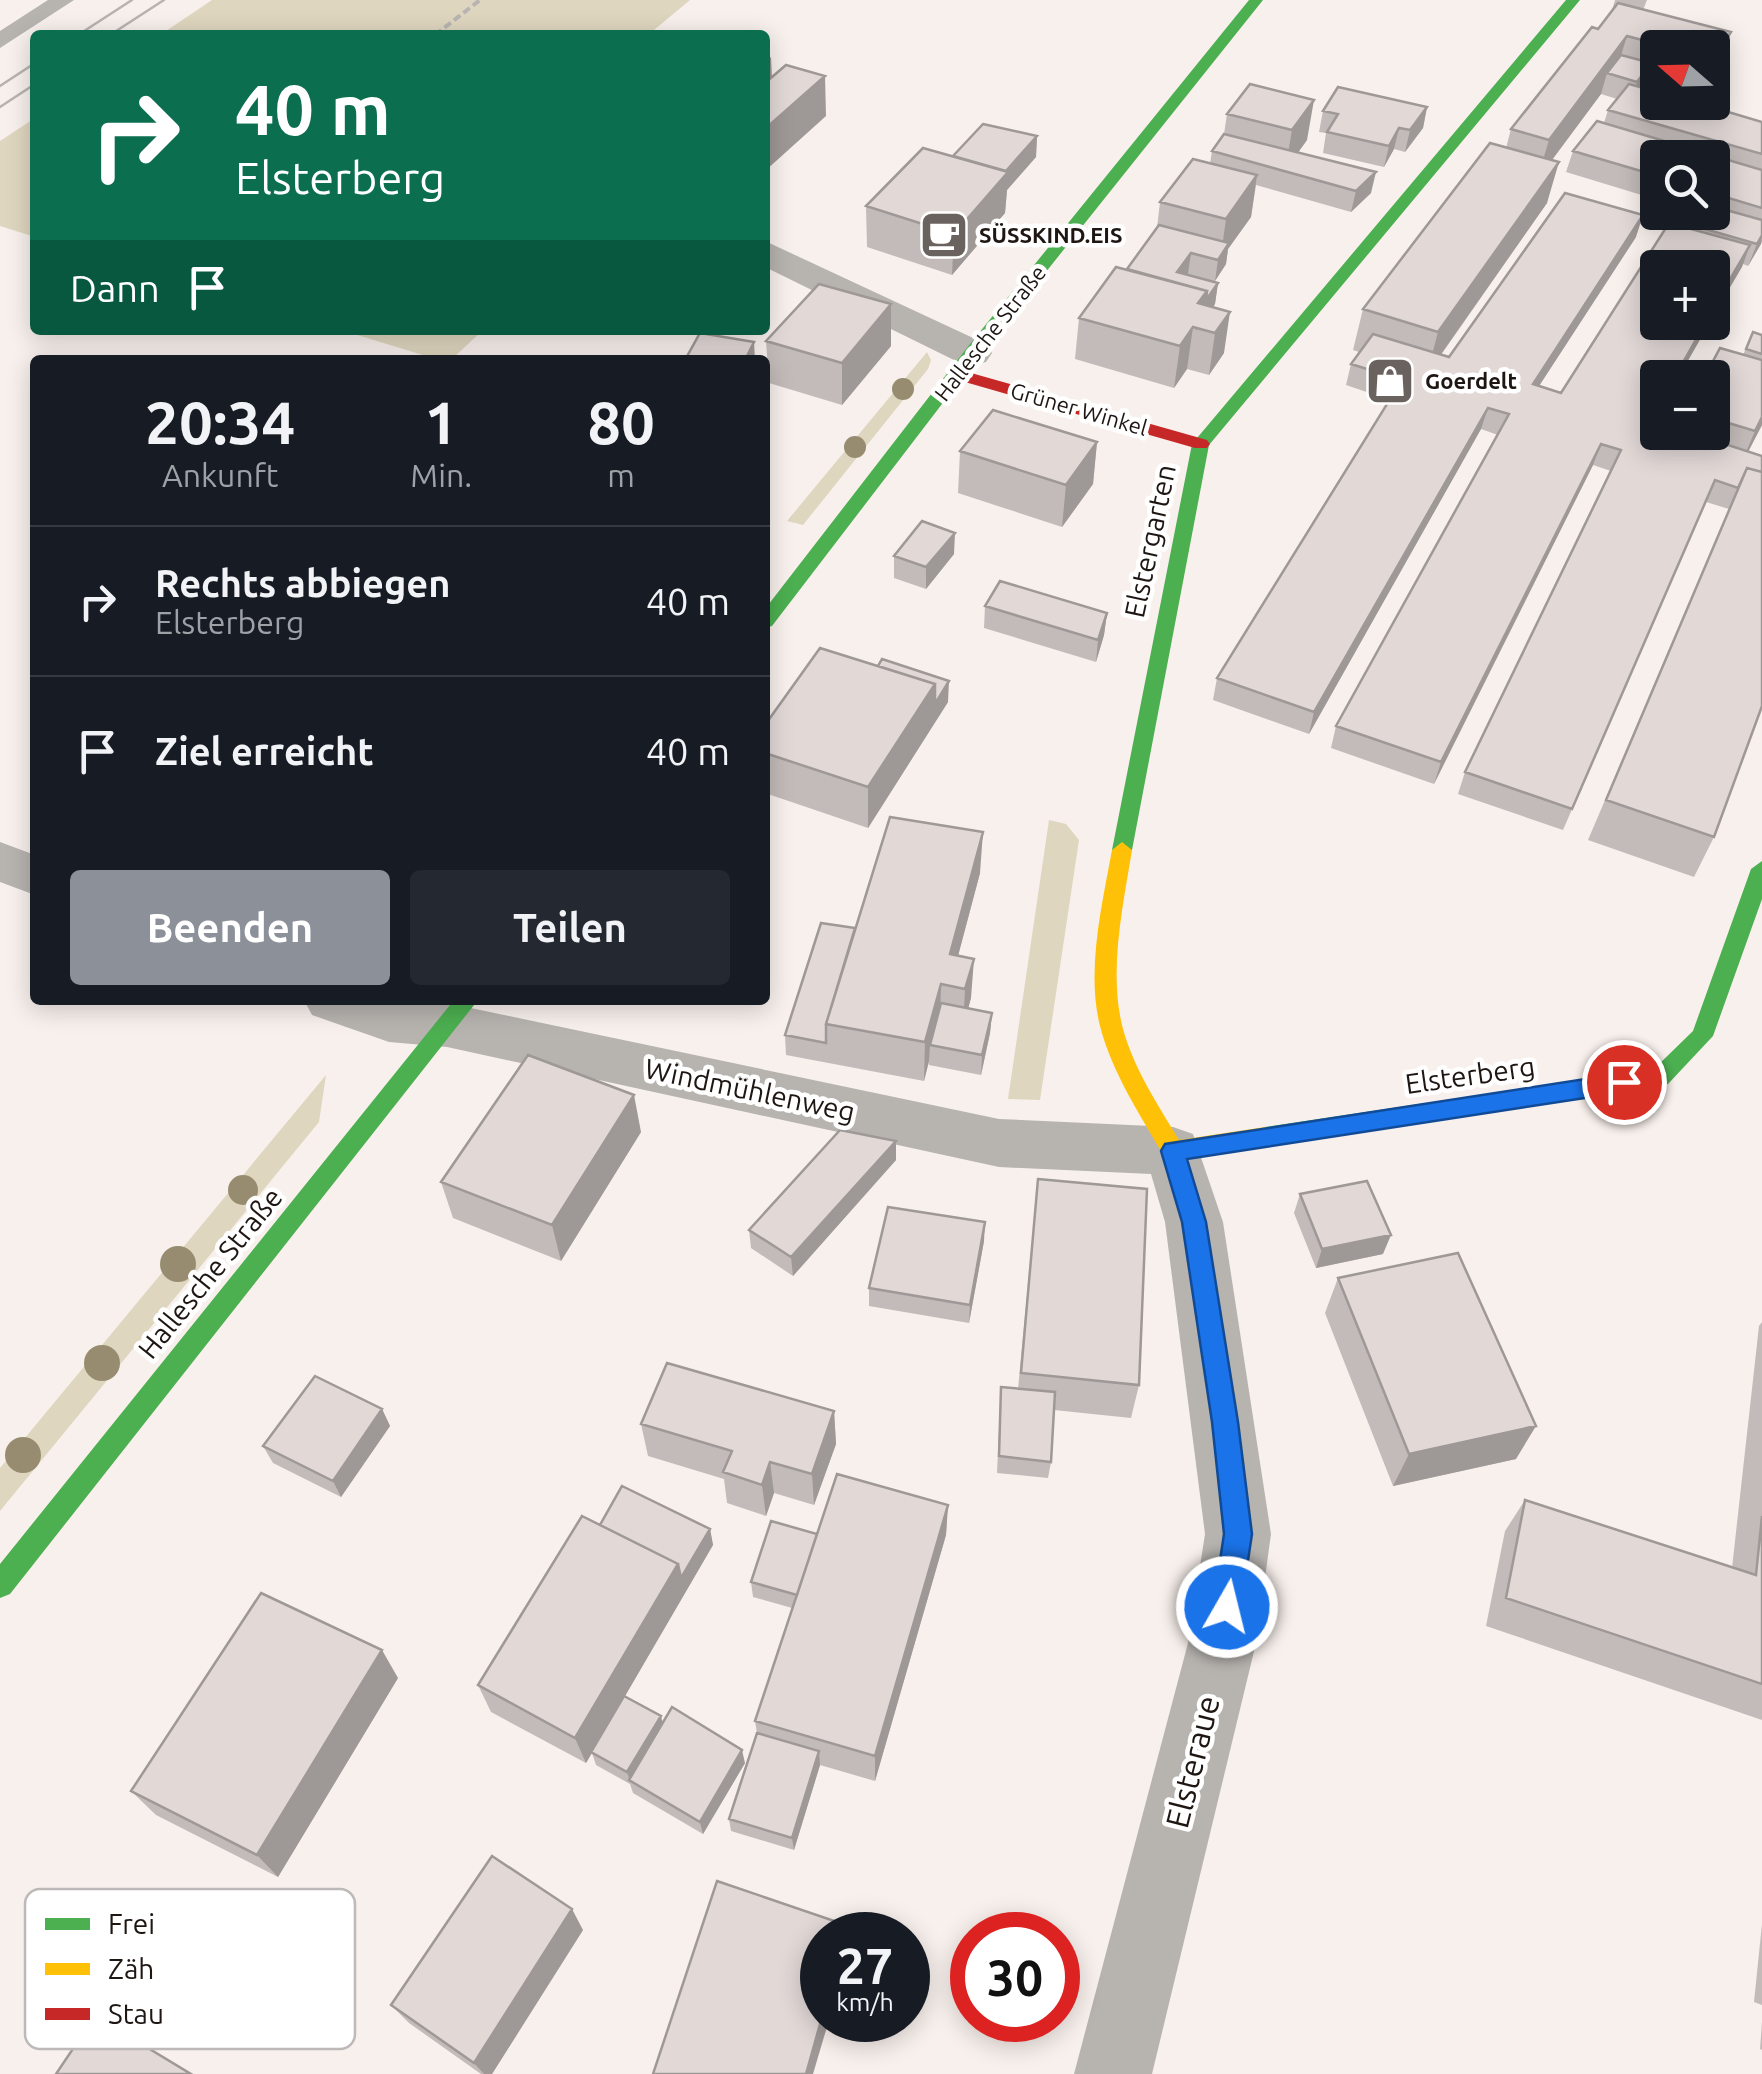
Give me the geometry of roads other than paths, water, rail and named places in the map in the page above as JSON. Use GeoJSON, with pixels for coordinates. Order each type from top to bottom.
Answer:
{"type":"FeatureCollection","features":[{"type":"Feature","properties":{"kind":"street","name":"Hallesche Straße"},"geometry":{"type":"LineString","coordinates":[[770,616],[1256,0]]}},
{"type":"Feature","properties":{"kind":"street","name":"Elstergarten"},"geometry":{"type":"LineString","coordinates":[[1173,1151],[1137,1088],[1108,1012],[1114,893],[1150,688],[1201,444],[1573,0]]}},
{"type":"Feature","properties":{"kind":"street","name":"Grüner Winkel"},"geometry":{"type":"LineString","coordinates":[[770,255],[965,364],[1201,444]]}},
{"type":"Feature","properties":{"kind":"street"},"geometry":{"type":"LineString","coordinates":[[0,860],[30,874]]}},
{"type":"Feature","properties":{"kind":"street","name":"Elsterberg"},"geometry":{"type":"LineString","coordinates":[[1173,1151],[1660,1077],[1702,1036],[1762,868]]}},
{"type":"Feature","properties":{"kind":"street","name":"Windmühlenweg"},"geometry":{"type":"LineString","coordinates":[[345,1005],[388,1020],[457,1012],[999,1143],[1173,1151]]}},
{"type":"Feature","properties":{"kind":"street","name":"Hallesche Straße"},"geometry":{"type":"LineString","coordinates":[[0,1584],[457,1012]]}},
{"type":"Feature","properties":{"kind":"street","name":"Elsteraue"},"geometry":{"type":"LineString","coordinates":[[1113,2074],[1222,1643],[1238,1534],[1194,1222],[1173,1151]]}},
{"type":"Feature","properties":{"kind":"lane"},"geometry":{"type":"LineString","coordinates":[[0,40],[63,0]]}},
{"type":"Feature","properties":{"kind":"tram line"},"geometry":{"type":"LineString","coordinates":[[86,30],[132,0]]}},
{"type":"Feature","properties":{"kind":"tram line"},"geometry":{"type":"LineString","coordinates":[[118,30],[164,0]]}},
{"type":"Feature","properties":{"kind":"tram line"},"geometry":{"type":"LineString","coordinates":[[0,86],[30,66]]}},
{"type":"Feature","properties":{"kind":"tram line"},"geometry":{"type":"LineString","coordinates":[[0,107],[30,87]]}},
{"type":"Feature","properties":{"kind":"place","name":"SÜSSKIND.EIS"},"geometry":{"type":"Point","coordinates":[944,235]}},
{"type":"Feature","properties":{"kind":"place","name":"Goerdelt"},"geometry":{"type":"Point","coordinates":[1390,381]}}]}
